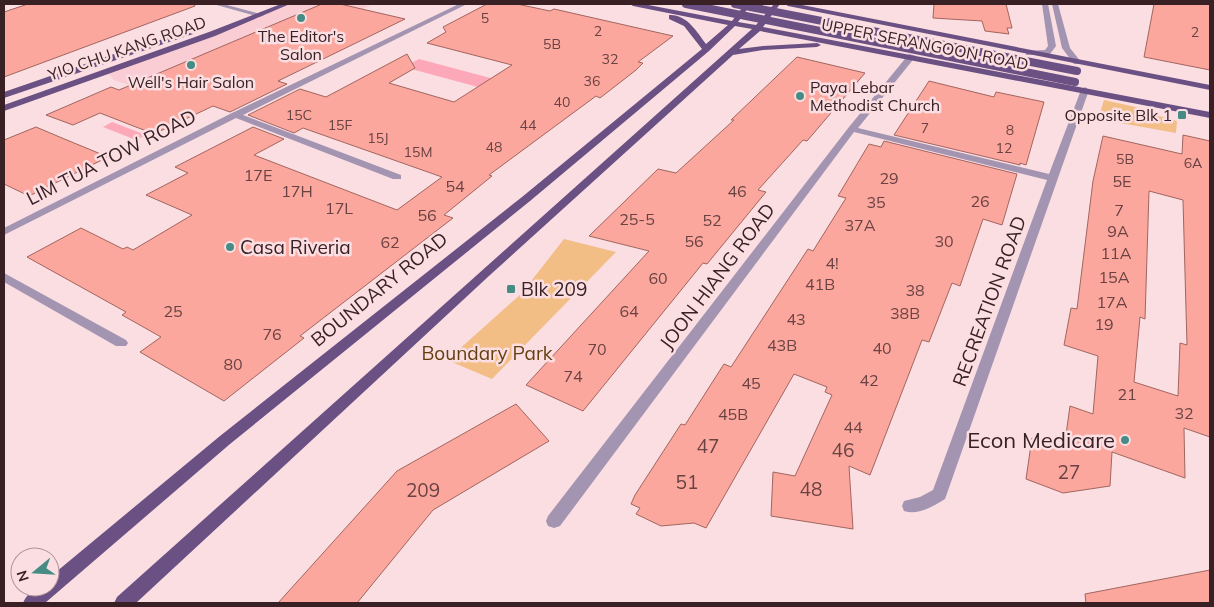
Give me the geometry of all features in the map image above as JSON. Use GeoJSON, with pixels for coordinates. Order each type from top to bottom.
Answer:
{"type":"FeatureCollection","features":[{"type":"Feature","properties":{"kind":"main road","name":"YIO CHU KANG ROAD"},"geometry":{"type":"LineString","coordinates":[[4,95],[117,56],[202,30],[265,4]]}},
{"type":"Feature","properties":{"kind":"main road","name":"YIO CHU KANG ROAD"},"geometry":{"type":"LineString","coordinates":[[4,108],[212,34],[287,4]]}},
{"type":"Feature","properties":{"kind":"main road","name":"UPPER SERANGOON ROAD"},"geometry":{"type":"LineString","coordinates":[[633,4],[912,56],[1210,115]]}},
{"type":"Feature","properties":{"kind":"main road"},"geometry":{"type":"LineString","coordinates":[[686,4],[1210,108]]}},
{"type":"Feature","properties":{"kind":"main road"},"geometry":{"type":"LineString","coordinates":[[735,4],[1210,97]]}},
{"type":"Feature","properties":{"kind":"main road","name":"BOUNDARY ROAD"},"geometry":{"type":"LineString","coordinates":[[32,603],[226,440],[526,199],[734,24],[748,4]]}},
{"type":"Feature","properties":{"kind":"main road"},"geometry":{"type":"LineString","coordinates":[[123,603],[486,272],[758,28],[777,4]]}},
{"type":"Feature","properties":{"kind":"main road","name":"UPPER SERANGOON ROAD"},"geometry":{"type":"LineString","coordinates":[[788,4],[1210,88]]}},
{"type":"Feature","properties":{"kind":"main road"},"geometry":{"type":"LineString","coordinates":[[824,4],[869,20]]}},
{"type":"Feature","properties":{"kind":"main road"},"geometry":{"type":"LineString","coordinates":[[654,8],[686,24],[706,48]]}},
{"type":"Feature","properties":{"kind":"main road"},"geometry":{"type":"LineString","coordinates":[[730,53],[793,46],[846,45]]}},
{"type":"Feature","properties":{"kind":"street"},"geometry":{"type":"LineString","coordinates":[[216,4],[260,15]]}},
{"type":"Feature","properties":{"kind":"street","name":"LIM TUA TOW ROAD"},"geometry":{"type":"LineString","coordinates":[[4,232],[235,115],[464,4]]}},
{"type":"Feature","properties":{"kind":"street"},"geometry":{"type":"LineString","coordinates":[[1055,4],[1066,48],[1077,62]]}},
{"type":"Feature","properties":{"kind":"street"},"geometry":{"type":"LineString","coordinates":[[1029,53],[1048,52],[1052,46],[1046,5]]}},
{"type":"Feature","properties":{"kind":"street","name":"JOON HIANG ROAD"},"geometry":{"type":"LineString","coordinates":[[554,521],[852,129],[912,56]]}},
{"type":"Feature","properties":{"kind":"street","name":"RECREATION ROAD"},"geometry":{"type":"LineString","coordinates":[[910,506],[924,503],[939,494],[1085,90]]}},
{"type":"Feature","properties":{"kind":"street"},"geometry":{"type":"LineString","coordinates":[[235,115],[397,177]]}},
{"type":"Feature","properties":{"kind":"street"},"geometry":{"type":"LineString","coordinates":[[852,129],[1053,178]]}},
{"type":"Feature","properties":{"kind":"street"},"geometry":{"type":"LineString","coordinates":[[4,277],[121,343]]}},
{"type":"Feature","properties":{"kind":"shaded area"},"geometry":{"type":"Polygon","coordinates":[[[291,4],[360,4],[370,6],[168,98],[114,80],[108,74],[291,4]]]}},
{"type":"Feature","properties":{"kind":"shaded area"},"geometry":{"type":"Polygon","coordinates":[[[419,59],[513,84],[500,93],[404,67],[419,59]]]}},
{"type":"Feature","properties":{"kind":"shaded area"},"geometry":{"type":"Polygon","coordinates":[[[112,122],[146,135],[136,140],[103,127],[112,122]]]}},
{"type":"Feature","properties":{"kind":"green space"},"geometry":{"type":"Polygon","coordinates":[[[1104,100],[1149,110],[1159,116],[1177,121],[1176,133],[1098,119],[1104,100]]]}},
{"type":"Feature","properties":{"kind":"green space","name":"Boundary Park"},"geometry":{"type":"Polygon","coordinates":[[[564,239],[616,252],[492,379],[447,360],[521,294],[564,239]]]}},
{"type":"Feature","properties":{"kind":"building"},"geometry":{"type":"Polygon","coordinates":[[[28,4],[194,4],[195,6],[4,77],[4,12],[28,4]]]}},
{"type":"Feature","properties":{"kind":"building"},"geometry":{"type":"Polygon","coordinates":[[[322,4],[340,4],[405,19],[278,81],[287,84],[230,112],[213,106],[154,134],[100,113],[73,125],[46,115],[111,87],[119,90],[322,4]]]}},
{"type":"Feature","properties":{"kind":"building"},"geometry":{"type":"Polygon","coordinates":[[[487,4],[517,4],[550,11],[554,9],[673,36],[638,62],[643,63],[600,98],[596,96],[489,175],[492,176],[444,215],[453,218],[300,336],[304,338],[224,401],[140,352],[161,337],[122,315],[126,312],[27,257],[81,228],[123,249],[127,247],[133,250],[192,215],[146,195],[188,173],[175,167],[253,127],[284,139],[254,155],[397,210],[442,177],[303,128],[294,133],[248,115],[300,89],[326,97],[407,54],[415,68],[389,83],[454,102],[512,65],[427,43],[446,32],[443,27],[487,4]]]}},
{"type":"Feature","properties":{"kind":"building"},"geometry":{"type":"Polygon","coordinates":[[[934,4],[1006,4],[1012,28],[1007,28],[1009,34],[985,31],[982,21],[933,18],[934,4]]]}},
{"type":"Feature","properties":{"kind":"building"},"geometry":{"type":"Polygon","coordinates":[[[1154,4],[1210,4],[1210,70],[1144,57],[1154,4]]]}},
{"type":"Feature","properties":{"kind":"building"},"geometry":{"type":"Polygon","coordinates":[[[797,57],[865,73],[807,141],[803,140],[758,190],[766,192],[707,264],[703,263],[583,411],[526,385],[649,251],[589,236],[658,169],[676,173],[734,120],[731,120],[797,57]]]}},
{"type":"Feature","properties":{"kind":"building"},"geometry":{"type":"Polygon","coordinates":[[[929,81],[994,97],[996,92],[1044,102],[1026,165],[894,135],[929,81]]]}},
{"type":"Feature","properties":{"kind":"building"},"geometry":{"type":"Polygon","coordinates":[[[36,127],[108,157],[29,196],[4,184],[4,140],[36,127]]]}},
{"type":"Feature","properties":{"kind":"building"},"geometry":{"type":"Polygon","coordinates":[[[1183,135],[1210,141],[1210,437],[1184,428],[1185,478],[1112,452],[1110,486],[1063,493],[1026,479],[1032,438],[1064,449],[1070,406],[1093,414],[1098,356],[1064,345],[1071,308],[1077,309],[1093,181],[1103,136],[1182,154],[1183,135]],[[1149,191],[1145,319],[1140,317],[1134,382],[1178,396],[1180,343],[1187,345],[1183,200],[1149,191]]]}},
{"type":"Feature","properties":{"kind":"building"},"geometry":{"type":"Polygon","coordinates":[[[884,141],[1017,174],[1002,225],[983,219],[960,286],[952,283],[929,342],[922,340],[870,475],[849,466],[853,529],[771,516],[773,472],[795,476],[832,395],[825,392],[827,387],[794,374],[706,528],[694,523],[661,526],[636,514],[640,508],[631,504],[635,495],[681,424],[685,425],[724,364],[731,367],[808,249],[813,251],[846,198],[838,196],[869,144],[881,147],[884,141]]]}},
{"type":"Feature","properties":{"kind":"building"},"geometry":{"type":"Polygon","coordinates":[[[516,404],[549,441],[433,510],[357,603],[278,603],[397,471],[516,404]]]}},
{"type":"Feature","properties":{"kind":"building"},"geometry":{"type":"Polygon","coordinates":[[[1210,570],[1210,603],[1086,603],[1085,594],[1210,570]]]}},
{"type":"Feature","properties":{"kind":"place","name":"The Editor's Salon"},"geometry":{"type":"Point","coordinates":[301,18]}},
{"type":"Feature","properties":{"kind":"place","name":"Well's Hair Salon"},"geometry":{"type":"Point","coordinates":[191,65]}},
{"type":"Feature","properties":{"kind":"place","name":"Paya Lebar Methodist Church"},"geometry":{"type":"Point","coordinates":[800,96]}},
{"type":"Feature","properties":{"kind":"place","name":"Opposite Blk 1"},"geometry":{"type":"Point","coordinates":[1182,115]}},
{"type":"Feature","properties":{"kind":"place","name":"Casa Riveria"},"geometry":{"type":"Point","coordinates":[230,247]}},
{"type":"Feature","properties":{"kind":"place","name":"Blk 209"},"geometry":{"type":"Point","coordinates":[511,289]}},
{"type":"Feature","properties":{"kind":"place","name":"Econ Medicare"},"geometry":{"type":"Point","coordinates":[1125,440]}}]}
